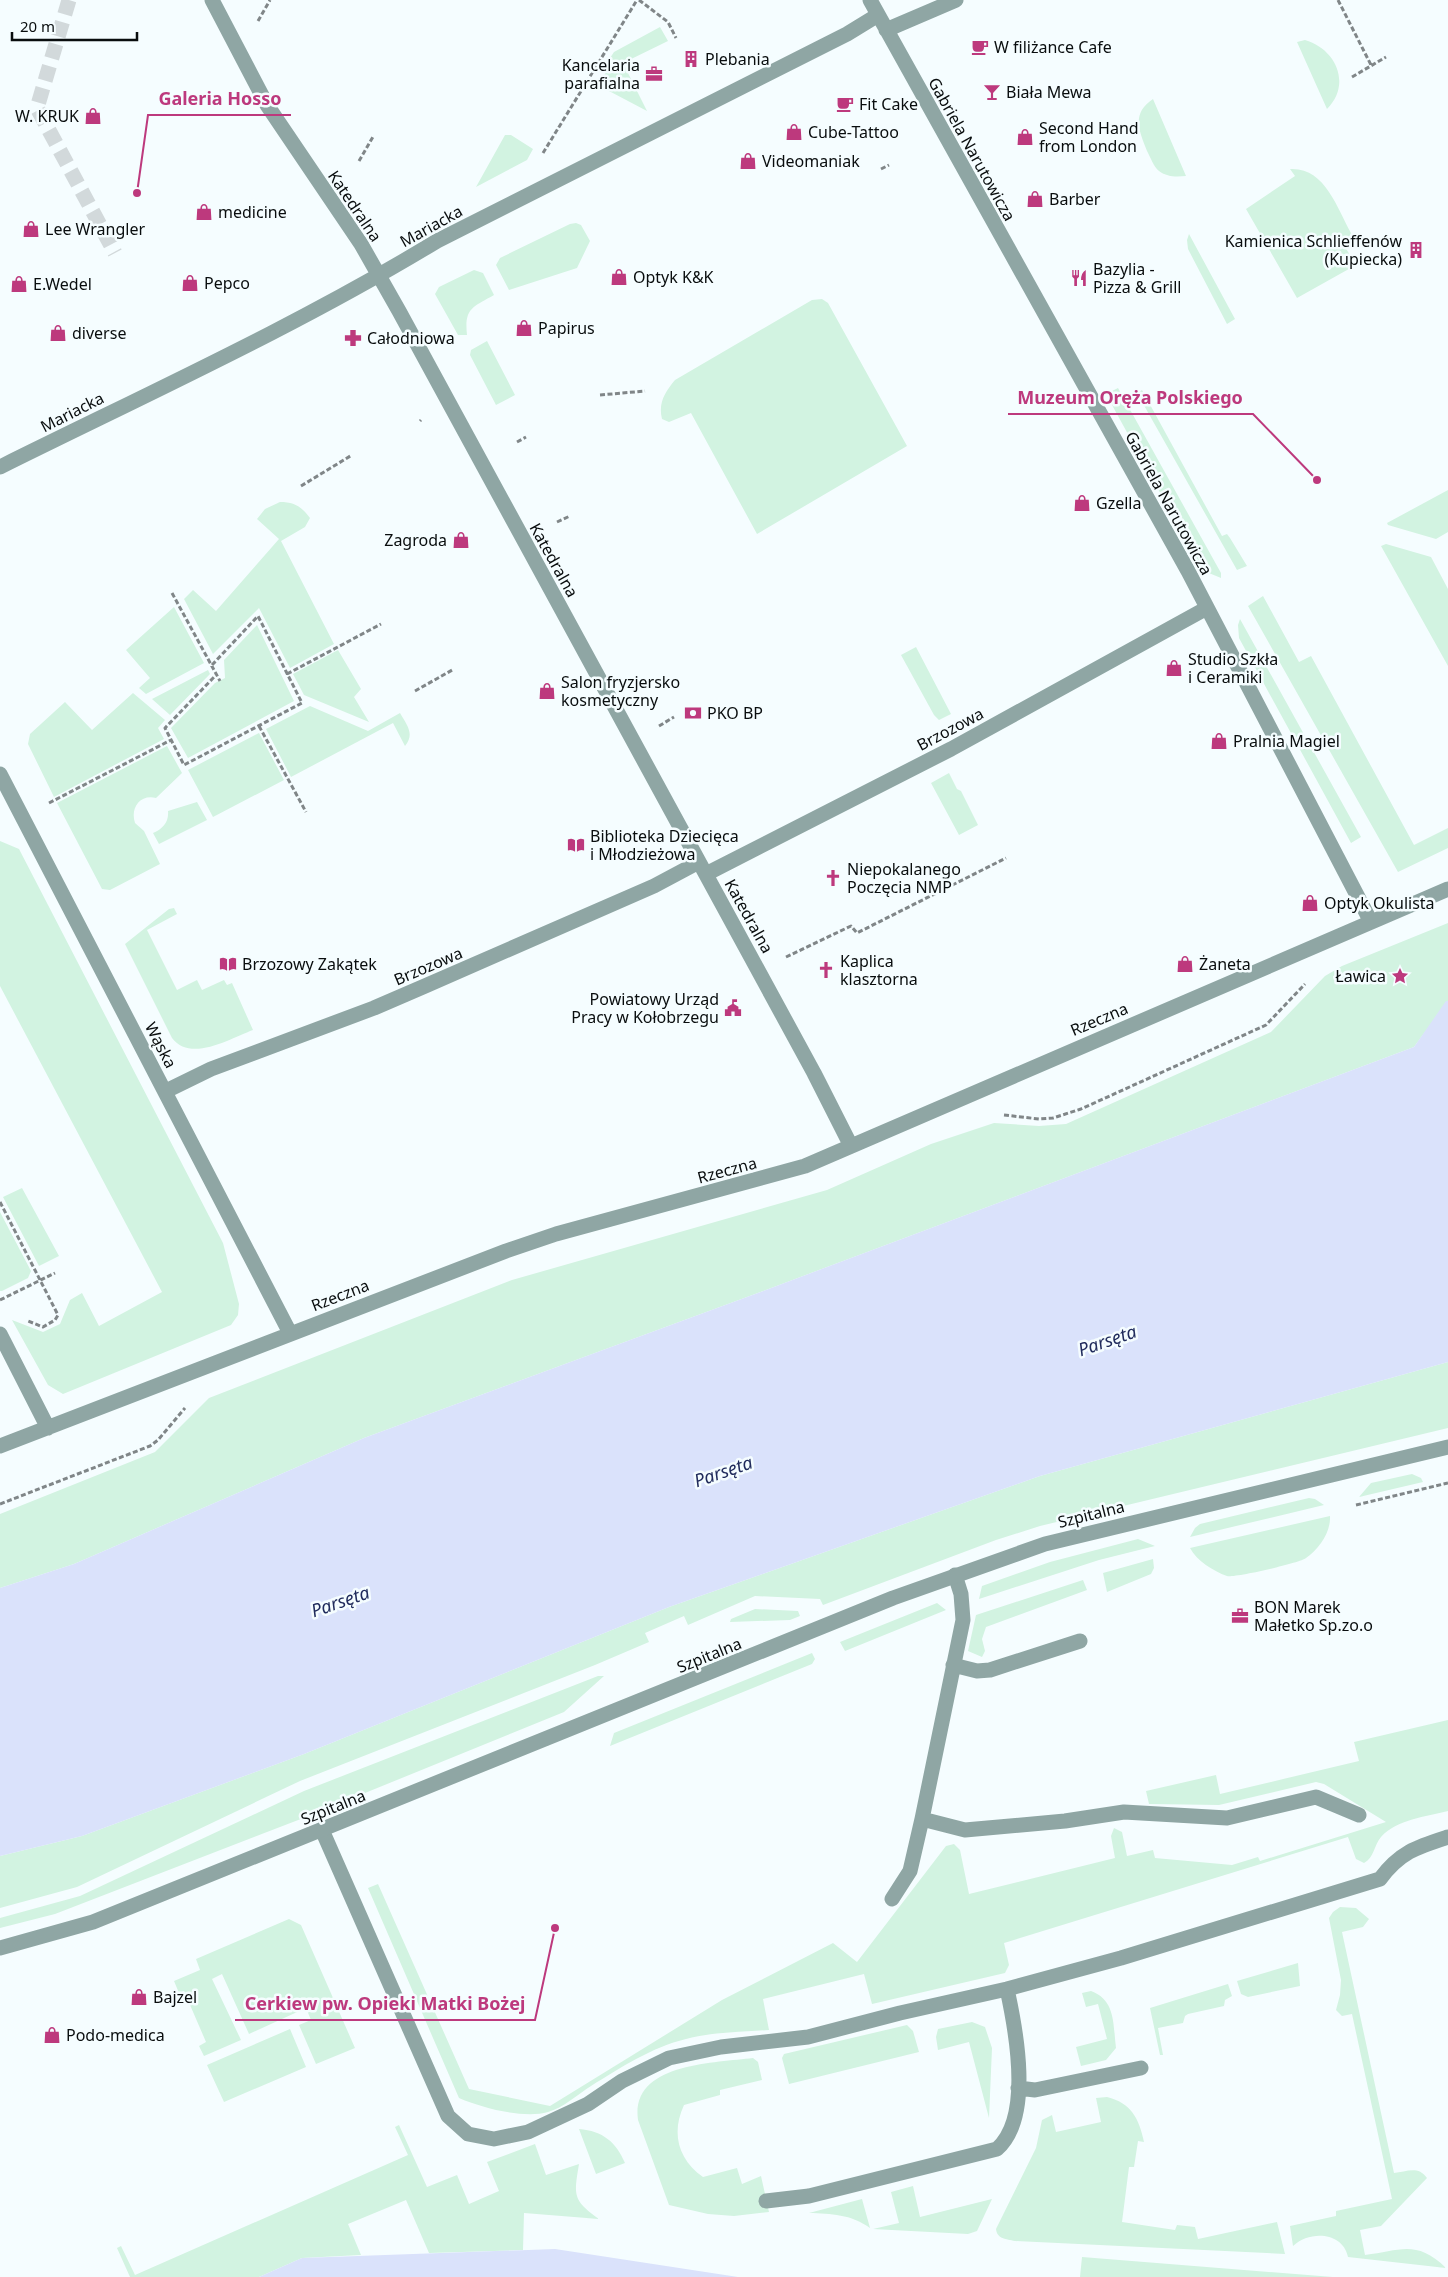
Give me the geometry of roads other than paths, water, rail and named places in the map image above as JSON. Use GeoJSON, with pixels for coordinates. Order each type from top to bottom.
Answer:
{"type":"FeatureCollection","features":[{"type":"Feature","properties":{"kind":"street","name":"Katedralna"},"geometry":{"type":"LineString","coordinates":[[212,0],[267,105],[361,244],[379,275],[703,868],[814,1073],[851,1146]]}},
{"type":"Feature","properties":{"kind":"street","name":"Gabriela Narutowicza"},"geometry":{"type":"LineString","coordinates":[[870,0],[1207,608],[1371,922]]}},
{"type":"Feature","properties":{"kind":"street"},"geometry":{"type":"LineString","coordinates":[[886,30],[956,0]]}},
{"type":"Feature","properties":{"kind":"street","name":"Mariacka"},"geometry":{"type":"LineString","coordinates":[[0,467],[305,315],[437,241],[846,34],[878,15]]}},
{"type":"Feature","properties":{"kind":"street","name":"Brzozowa"},"geometry":{"type":"LineString","coordinates":[[166,1091],[211,1069],[374,1008],[654,886],[703,868],[950,749],[1207,608]]}},
{"type":"Feature","properties":{"kind":"street","name":"Wąska"},"geometry":{"type":"LineString","coordinates":[[0,774],[290,1332]]}},
{"type":"Feature","properties":{"kind":"street","name":"Rzeczna"},"geometry":{"type":"LineString","coordinates":[[0,1446],[290,1332],[506,1251],[556,1234],[805,1166],[1448,889]]}},
{"type":"Feature","properties":{"kind":"street"},"geometry":{"type":"LineString","coordinates":[[0,1334],[48,1428]]}},
{"type":"Feature","properties":{"kind":"street","name":"Szpitalna"},"geometry":{"type":"LineString","coordinates":[[0,1948],[93,1922],[893,1598],[1045,1544],[1448,1447]]}},
{"type":"Feature","properties":{"kind":"street"},"geometry":{"type":"LineString","coordinates":[[892,1899],[910,1871],[964,1611],[955,1576]]}},
{"type":"Feature","properties":{"kind":"street"},"geometry":{"type":"LineString","coordinates":[[953,1665],[977,1671],[990,1670],[1080,1641]]}},
{"type":"Feature","properties":{"kind":"street"},"geometry":{"type":"LineString","coordinates":[[922,1820],[966,1830],[1066,1821],[1124,1812],[1227,1818],[1316,1796],[1359,1815]]}},
{"type":"Feature","properties":{"kind":"street"},"geometry":{"type":"LineString","coordinates":[[322,1830],[448,2116],[468,2134],[494,2139],[528,2132],[588,2104],[622,2081],[669,2058],[721,2048],[808,2037],[900,2013],[1007,1989],[1121,1958],[1380,1879],[1403,1854],[1419,1846],[1448,1837]]}},
{"type":"Feature","properties":{"kind":"street"},"geometry":{"type":"LineString","coordinates":[[766,2201],[809,2196],[997,2149],[1004,2142],[1010,2131],[1017,2107],[1018,2088],[1014,2020],[1007,1989]]}},
{"type":"Feature","properties":{"kind":"street"},"geometry":{"type":"LineString","coordinates":[[1018,2088],[1034,2090],[1141,2068]]}},
{"type":"Feature","properties":{"kind":"water","name":"Parsęta"},"geometry":{"type":"Polygon","coordinates":[[[1446,1001],[1448,1001],[1448,1362],[1040,1476],[669,1607],[304,1754],[82,1836],[0,1856],[0,1588],[74,1564],[364,1438],[747,1297],[1414,1047],[1446,1001]]]}},
{"type":"Feature","properties":{"kind":"water"},"geometry":{"type":"Polygon","coordinates":[[[555,2249],[738,2277],[259,2277],[302,2258],[555,2249]]]}},
{"type":"Feature","properties":{"kind":"tunnel"},"geometry":{"type":"LineString","coordinates":[[69,0],[37,108],[115,253]]}},
{"type":"Feature","properties":{"kind":"place","name":"W filiżance Cafe"},"geometry":{"type":"Point","coordinates":[980,47]}},
{"type":"Feature","properties":{"kind":"place","name":"Plebania"},"geometry":{"type":"Point","coordinates":[691,59]}},
{"type":"Feature","properties":{"kind":"place","name":"Kancelaria parafialna"},"geometry":{"type":"Point","coordinates":[654,74]}},
{"type":"Feature","properties":{"kind":"place","name":"Biała Mewa"},"geometry":{"type":"Point","coordinates":[992,92]}},
{"type":"Feature","properties":{"kind":"place","name":"Fit Cake"},"geometry":{"type":"Point","coordinates":[845,104]}},
{"type":"Feature","properties":{"kind":"place","name":"W. KRUK"},"geometry":{"type":"Point","coordinates":[93,116]}},
{"type":"Feature","properties":{"kind":"place","name":"Cube-Tattoo"},"geometry":{"type":"Point","coordinates":[794,132]}},
{"type":"Feature","properties":{"kind":"place","name":"Second Hand from London"},"geometry":{"type":"Point","coordinates":[1025,137]}},
{"type":"Feature","properties":{"kind":"place","name":"Videomaniak"},"geometry":{"type":"Point","coordinates":[748,161]}},
{"type":"Feature","properties":{"kind":"place","name":"Galeria Hosso"},"geometry":{"type":"Point","coordinates":[137,193]}},
{"type":"Feature","properties":{"kind":"place","name":"Barber"},"geometry":{"type":"Point","coordinates":[1035,199]}},
{"type":"Feature","properties":{"kind":"place","name":"medicine"},"geometry":{"type":"Point","coordinates":[204,212]}},
{"type":"Feature","properties":{"kind":"place","name":"Lee Wrangler"},"geometry":{"type":"Point","coordinates":[31,229]}},
{"type":"Feature","properties":{"kind":"place","name":"Kamienica Schlieffenów (Kupiecka)"},"geometry":{"type":"Point","coordinates":[1416,250]}},
{"type":"Feature","properties":{"kind":"place","name":"Optyk K&K"},"geometry":{"type":"Point","coordinates":[619,277]}},
{"type":"Feature","properties":{"kind":"place","name":"Bazylia - Pizza & Grill"},"geometry":{"type":"Point","coordinates":[1079,278]}},
{"type":"Feature","properties":{"kind":"place","name":"Pepco"},"geometry":{"type":"Point","coordinates":[190,283]}},
{"type":"Feature","properties":{"kind":"place","name":"E.Wedel"},"geometry":{"type":"Point","coordinates":[19,284]}},
{"type":"Feature","properties":{"kind":"place","name":"Papirus"},"geometry":{"type":"Point","coordinates":[524,328]}},
{"type":"Feature","properties":{"kind":"place","name":"diverse"},"geometry":{"type":"Point","coordinates":[58,333]}},
{"type":"Feature","properties":{"kind":"place","name":"Całodniowa"},"geometry":{"type":"Point","coordinates":[353,338]}},
{"type":"Feature","properties":{"kind":"place","name":"Muzeum Oręża Polskiego"},"geometry":{"type":"Point","coordinates":[1317,480]}},
{"type":"Feature","properties":{"kind":"place","name":"Gzella"},"geometry":{"type":"Point","coordinates":[1082,503]}},
{"type":"Feature","properties":{"kind":"place","name":"Zagroda"},"geometry":{"type":"Point","coordinates":[461,540]}},
{"type":"Feature","properties":{"kind":"place","name":"Studio Szkła i Ceramiki"},"geometry":{"type":"Point","coordinates":[1174,668]}},
{"type":"Feature","properties":{"kind":"place","name":"Salon fryzjersko kosmetyczny"},"geometry":{"type":"Point","coordinates":[547,691]}},
{"type":"Feature","properties":{"kind":"place","name":"PKO BP"},"geometry":{"type":"Point","coordinates":[693,713]}},
{"type":"Feature","properties":{"kind":"place","name":"Pralnia Magiel"},"geometry":{"type":"Point","coordinates":[1219,741]}},
{"type":"Feature","properties":{"kind":"place","name":"Biblioteka Dziecięca i Młodzieżowa"},"geometry":{"type":"Point","coordinates":[576,845]}},
{"type":"Feature","properties":{"kind":"place","name":"Niepokalanego Poczęcia NMP"},"geometry":{"type":"Point","coordinates":[833,878]}},
{"type":"Feature","properties":{"kind":"place","name":"Optyk Okulista"},"geometry":{"type":"Point","coordinates":[1310,903]}},
{"type":"Feature","properties":{"kind":"place","name":"Brzozowy Zakątek"},"geometry":{"type":"Point","coordinates":[228,964]}},
{"type":"Feature","properties":{"kind":"place","name":"Żaneta"},"geometry":{"type":"Point","coordinates":[1185,964]}},
{"type":"Feature","properties":{"kind":"place","name":"Kaplica klasztorna"},"geometry":{"type":"Point","coordinates":[826,970]}},
{"type":"Feature","properties":{"kind":"place","name":"Ławica"},"geometry":{"type":"Point","coordinates":[1400,976]}},
{"type":"Feature","properties":{"kind":"place","name":"Powiatowy Urząd Pracy w Kołobrzegu"},"geometry":{"type":"Point","coordinates":[733,1008]}},
{"type":"Feature","properties":{"kind":"place","name":"BON Marek Małetko Sp.zo.o"},"geometry":{"type":"Point","coordinates":[1240,1616]}},
{"type":"Feature","properties":{"kind":"place","name":"Cerkiew pw. Opieki Matki Bożej"},"geometry":{"type":"Point","coordinates":[555,1928]}},
{"type":"Feature","properties":{"kind":"place","name":"Bajzel"},"geometry":{"type":"Point","coordinates":[139,1997]}},
{"type":"Feature","properties":{"kind":"place","name":"Podo-medica"},"geometry":{"type":"Point","coordinates":[52,2035]}}]}
